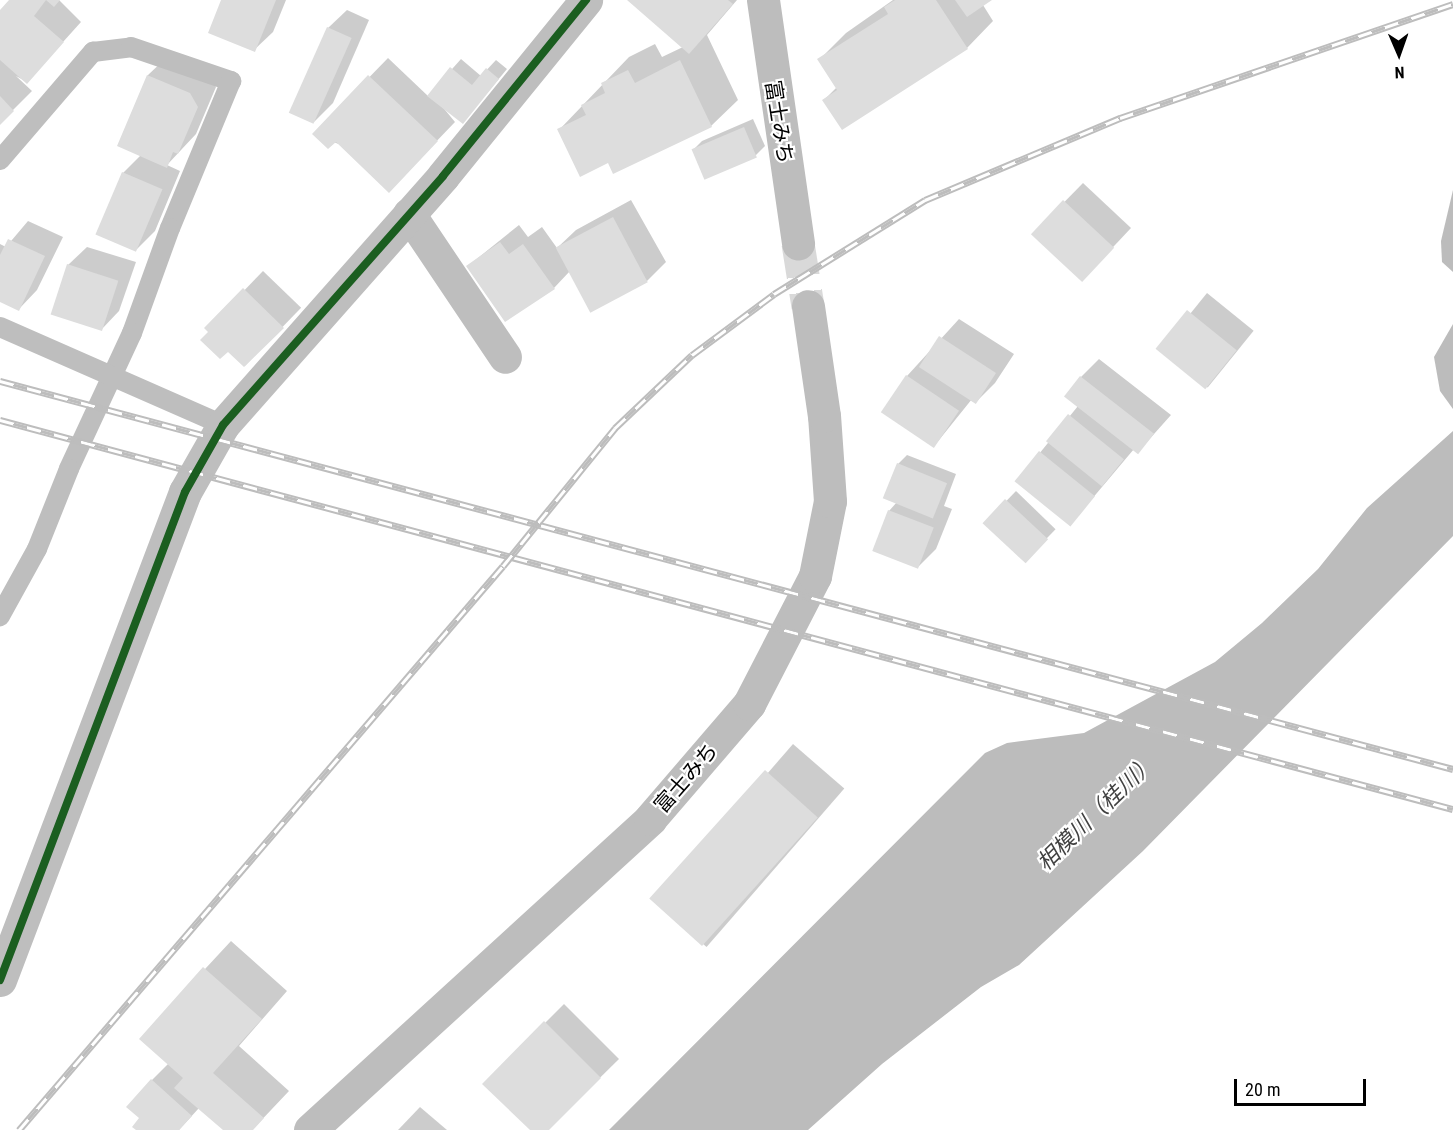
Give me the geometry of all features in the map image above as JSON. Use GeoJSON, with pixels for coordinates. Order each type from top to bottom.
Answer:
{"type":"FeatureCollection","features":[{"type":"Feature","properties":{"kind":"highway","name":"富士みち"},"geometry":{"type":"LineString","coordinates":[[763,0],[798,243]]}},
{"type":"Feature","properties":{"kind":"highway","name":"富士みち"},"geometry":{"type":"LineString","coordinates":[[310,1130],[650,819],[749,704],[815,576],[830,501],[824,416],[808,306]]}},
{"type":"Feature","properties":{"kind":"street"},"geometry":{"type":"LineString","coordinates":[[0,980],[184,492],[223,425],[410,214],[586,0]]}},
{"type":"Feature","properties":{"kind":"street"},"geometry":{"type":"LineString","coordinates":[[410,214],[506,357]]}},
{"type":"Feature","properties":{"kind":"lane"},"geometry":{"type":"LineString","coordinates":[[0,160],[93,52],[131,47],[231,81],[112,377],[37,549],[0,616]]}},
{"type":"Feature","properties":{"kind":"lane"},"geometry":{"type":"LineString","coordinates":[[0,327],[223,425]]}},
{"type":"Feature","properties":{"kind":"water"},"geometry":{"type":"Polygon","coordinates":[[[1453,190],[1453,272],[1442,262],[1441,241],[1453,190]]]}},
{"type":"Feature","properties":{"kind":"water"},"geometry":{"type":"Polygon","coordinates":[[[1453,324],[1453,409],[1440,391],[1434,357],[1453,324]]]}},
{"type":"Feature","properties":{"kind":"water","name":"相模川（桂川）"},"geometry":{"type":"Polygon","coordinates":[[[1453,431],[1453,536],[1143,851],[1019,965],[981,987],[882,1064],[808,1130],[609,1130],[985,753],[1007,743],[1084,733],[1215,662],[1262,623],[1318,569],[1367,508],[1453,431]]]}},
{"type":"Feature","properties":{"kind":"building"},"geometry":{"type":"Polygon","coordinates":[[[9,0],[46,0],[34,16],[64,42],[27,84],[0,60],[0,10],[9,0]]]}},
{"type":"Feature","properties":{"kind":"building"},"geometry":{"type":"Polygon","coordinates":[[[46,0],[60,0],[54,7],[46,0]]]}},
{"type":"Feature","properties":{"kind":"building"},"geometry":{"type":"Polygon","coordinates":[[[221,0],[276,0],[255,52],[208,33],[221,0]]]}},
{"type":"Feature","properties":{"kind":"building"},"geometry":{"type":"Polygon","coordinates":[[[627,0],[728,0],[733,4],[689,54],[627,0]]]}},
{"type":"Feature","properties":{"kind":"building"},"geometry":{"type":"Polygon","coordinates":[[[895,0],[936,0],[968,49],[842,130],[822,100],[837,90],[817,59],[888,14],[884,7],[895,0]]]}},
{"type":"Feature","properties":{"kind":"building"},"geometry":{"type":"Polygon","coordinates":[[[955,0],[992,0],[967,17],[955,0]]]}},
{"type":"Feature","properties":{"kind":"building"},"geometry":{"type":"Polygon","coordinates":[[[327,27],[352,38],[313,124],[289,113],[327,27]]]}},
{"type":"Feature","properties":{"kind":"building"},"geometry":{"type":"Polygon","coordinates":[[[680,60],[712,127],[613,174],[608,163],[580,177],[557,129],[586,115],[581,105],[605,93],[601,83],[628,70],[635,83],[680,60]]]}},
{"type":"Feature","properties":{"kind":"building"},"geometry":{"type":"Polygon","coordinates":[[[450,67],[472,85],[486,68],[499,79],[463,124],[427,96],[450,67]]]}},
{"type":"Feature","properties":{"kind":"building"},"geometry":{"type":"Polygon","coordinates":[[[147,75],[190,93],[198,107],[178,154],[173,152],[167,168],[117,146],[147,75]]]}},
{"type":"Feature","properties":{"kind":"building"},"geometry":{"type":"Polygon","coordinates":[[[368,75],[438,141],[389,193],[336,142],[328,149],[312,134],[368,75]]]}},
{"type":"Feature","properties":{"kind":"building"},"geometry":{"type":"Polygon","coordinates":[[[0,96],[14,111],[0,125],[0,96]]]}},
{"type":"Feature","properties":{"kind":"building"},"geometry":{"type":"Polygon","coordinates":[[[744,127],[757,157],[704,180],[692,149],[744,127]]]}},
{"type":"Feature","properties":{"kind":"building"},"geometry":{"type":"Polygon","coordinates":[[[122,172],[163,189],[136,252],[95,235],[122,172]]]}},
{"type":"Feature","properties":{"kind":"building"},"geometry":{"type":"Polygon","coordinates":[[[1063,200],[1114,248],[1082,282],[1031,234],[1063,200]]]}},
{"type":"Feature","properties":{"kind":"building"},"geometry":{"type":"Polygon","coordinates":[[[613,217],[648,282],[590,313],[556,248],[613,217]]]}},
{"type":"Feature","properties":{"kind":"building"},"geometry":{"type":"Polygon","coordinates":[[[8,239],[45,256],[19,311],[0,302],[0,255],[8,239]]]}},
{"type":"Feature","properties":{"kind":"building"},"geometry":{"type":"Polygon","coordinates":[[[500,242],[509,254],[523,244],[555,289],[505,322],[466,266],[500,242]]]}},
{"type":"Feature","properties":{"kind":"building"},"geometry":{"type":"Polygon","coordinates":[[[67,264],[118,281],[102,331],[51,314],[67,264]]]}},
{"type":"Feature","properties":{"kind":"building"},"geometry":{"type":"Polygon","coordinates":[[[243,288],[284,328],[244,367],[228,352],[220,359],[200,340],[208,332],[204,328],[243,288]]]}},
{"type":"Feature","properties":{"kind":"building"},"geometry":{"type":"Polygon","coordinates":[[[1187,310],[1237,350],[1205,389],[1156,349],[1187,310]]]}},
{"type":"Feature","properties":{"kind":"building"},"geometry":{"type":"Polygon","coordinates":[[[939,336],[996,373],[976,404],[919,367],[939,336]]]}},
{"type":"Feature","properties":{"kind":"building"},"geometry":{"type":"Polygon","coordinates":[[[906,375],[959,411],[934,448],[881,412],[906,375]]]}},
{"type":"Feature","properties":{"kind":"building"},"geometry":{"type":"Polygon","coordinates":[[[1080,376],[1154,434],[1138,454],[1064,396],[1080,376]]]}},
{"type":"Feature","properties":{"kind":"building"},"geometry":{"type":"Polygon","coordinates":[[[1068,414],[1124,459],[1102,487],[1046,441],[1068,414]]]}},
{"type":"Feature","properties":{"kind":"building"},"geometry":{"type":"Polygon","coordinates":[[[1039,451],[1095,496],[1070,527],[1014,481],[1039,451]]]}},
{"type":"Feature","properties":{"kind":"building"},"geometry":{"type":"Polygon","coordinates":[[[897,463],[947,483],[933,518],[883,498],[897,463]]]}},
{"type":"Feature","properties":{"kind":"building"},"geometry":{"type":"Polygon","coordinates":[[[1005,499],[1048,539],[1026,563],[982,523],[1005,499]]]}},
{"type":"Feature","properties":{"kind":"building"},"geometry":{"type":"Polygon","coordinates":[[[888,510],[934,528],[918,569],[872,551],[888,510]]]}},
{"type":"Feature","properties":{"kind":"building"},"geometry":{"type":"Polygon","coordinates":[[[765,770],[818,818],[702,946],[649,899],[765,770]]]}},
{"type":"Feature","properties":{"kind":"building"},"geometry":{"type":"Polygon","coordinates":[[[203,967],[262,1019],[213,1073],[264,1118],[253,1130],[223,1130],[174,1088],[183,1078],[139,1039],[203,967]]]}},
{"type":"Feature","properties":{"kind":"building"},"geometry":{"type":"Polygon","coordinates":[[[544,1021],[601,1078],[549,1130],[530,1130],[482,1084],[544,1021]]]}},
{"type":"Feature","properties":{"kind":"building"},"geometry":{"type":"Polygon","coordinates":[[[151,1079],[192,1116],[179,1130],[136,1130],[132,1127],[139,1118],[126,1107],[151,1079]]]}},
{"type":"Feature","properties":{"kind":"tunnel"},"geometry":{"type":"LineString","coordinates":[[798,243],[808,306]]}},
{"type":"Feature","properties":{"kind":"railway"},"geometry":{"type":"LineString","coordinates":[[19,1130],[503,566],[615,428],[692,355],[774,294],[925,200],[1120,118],[1453,4]]}},
{"type":"Feature","properties":{"kind":"railway"},"geometry":{"type":"LineString","coordinates":[[0,381],[1453,769]]}},
{"type":"Feature","properties":{"kind":"railway"},"geometry":{"type":"LineString","coordinates":[[0,420],[1453,809]]}},
{"type":"Feature","properties":{"kind":"cycle path"},"geometry":{"type":"LineString","coordinates":[[0,980],[185,492],[223,425],[443,176],[586,0]]}}]}
